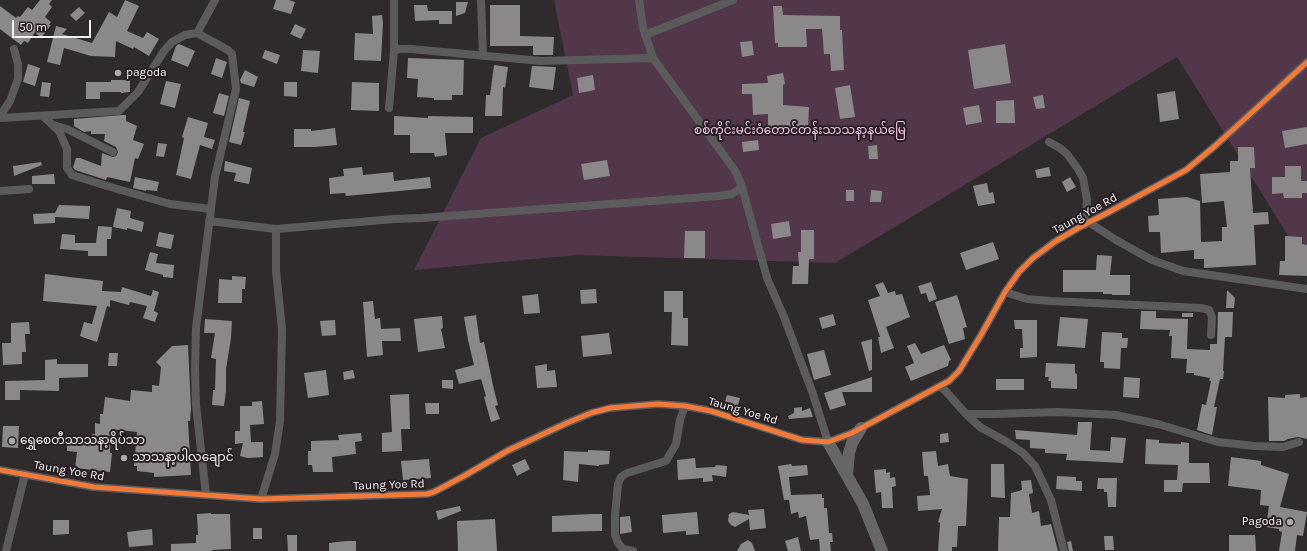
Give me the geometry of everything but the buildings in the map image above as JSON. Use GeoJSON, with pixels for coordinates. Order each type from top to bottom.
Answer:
{"type":"FeatureCollection","features":[{"type":"Feature","properties":{"kind":"street"},"geometry":{"type":"LineString","coordinates":[[197,33],[215,0]]}},
{"type":"Feature","properties":{"kind":"street"},"geometry":{"type":"LineString","coordinates":[[389,108],[394,51],[394,0]]}},
{"type":"Feature","properties":{"kind":"street"},"geometry":{"type":"LineString","coordinates":[[481,0],[483,56]]}},
{"type":"Feature","properties":{"kind":"street"},"geometry":{"type":"LineString","coordinates":[[639,0],[643,28],[653,58],[736,172],[742,187],[767,278],[784,317],[813,394],[828,442],[863,504],[882,551]]}},
{"type":"Feature","properties":{"kind":"street"},"geometry":{"type":"LineString","coordinates":[[646,36],[733,0]]}},
{"type":"Feature","properties":{"kind":"street"},"geometry":{"type":"LineString","coordinates":[[0,117],[119,111],[138,92],[172,42],[185,35],[197,33],[228,50],[232,54],[236,90],[215,177],[196,328],[196,405],[206,495]]}},
{"type":"Feature","properties":{"kind":"street"},"geometry":{"type":"LineString","coordinates":[[0,117],[10,101],[18,79],[18,64],[14,49]]}},
{"type":"Feature","properties":{"kind":"street"},"geometry":{"type":"LineString","coordinates":[[394,51],[399,49],[411,49],[541,61],[653,58]]}},
{"type":"Feature","properties":{"kind":"street","name":"Taung Yoe Rd"},"geometry":{"type":"LineString","coordinates":[[0,470],[94,487],[261,499],[427,494],[434,492],[464,476],[509,450],[567,423],[610,408],[658,404],[685,406],[711,411],[802,440],[828,442],[852,433],[949,381],[959,371],[1005,292],[1019,272],[1033,258],[1056,241],[1186,170],[1307,62]]}},
{"type":"Feature","properties":{"kind":"street"},"geometry":{"type":"LineString","coordinates":[[43,116],[59,131],[67,149],[67,168],[72,174],[107,186],[170,204],[211,210]]}},
{"type":"Feature","properties":{"kind":"street"},"geometry":{"type":"LineString","coordinates":[[51,124],[67,129],[113,152]]}},
{"type":"Feature","properties":{"kind":"street"},"geometry":{"type":"LineString","coordinates":[[1049,142],[1060,148],[1070,158],[1083,178],[1087,200],[1087,224],[1152,260],[1183,271],[1307,289]]}},
{"type":"Feature","properties":{"kind":"street"},"geometry":{"type":"LineString","coordinates":[[209,221],[276,229],[395,219],[711,197],[732,194],[742,187]]}},
{"type":"Feature","properties":{"kind":"street"},"geometry":{"type":"LineString","coordinates":[[0,191],[29,189]]}},
{"type":"Feature","properties":{"kind":"street"},"geometry":{"type":"LineString","coordinates":[[261,499],[275,454],[280,421],[282,329],[276,270],[276,229]]}},
{"type":"Feature","properties":{"kind":"street"},"geometry":{"type":"LineString","coordinates":[[1005,292],[1027,299],[1050,301],[1201,308],[1209,310],[1212,317],[1211,336]]}},
{"type":"Feature","properties":{"kind":"street"},"geometry":{"type":"LineString","coordinates":[[941,386],[966,414],[983,429],[1018,448],[1035,466],[1051,500],[1064,551]]}},
{"type":"Feature","properties":{"kind":"street"},"geometry":{"type":"LineString","coordinates":[[633,551],[623,549],[618,543],[615,535],[618,484],[621,477],[627,473],[666,461],[676,444],[685,406]]}},
{"type":"Feature","properties":{"kind":"street"},"geometry":{"type":"LineString","coordinates":[[966,414],[1058,412],[1116,415],[1158,424],[1218,442],[1283,447],[1298,442]]}},
{"type":"Feature","properties":{"kind":"street"},"geometry":{"type":"LineString","coordinates":[[847,475],[849,454],[852,443],[861,428]]}},
{"type":"Feature","properties":{"kind":"street"},"geometry":{"type":"LineString","coordinates":[[6,551],[25,474]]}},
{"type":"Feature","properties":{"kind":"green space","name":"စစ်ကိုင်းမင်းဝံတောင်တန်းသာသနာ့နယ်မြေ"},"geometry":{"type":"Polygon","coordinates":[[[554,0],[1307,0],[1307,266],[1177,57],[835,263],[577,255],[414,270],[481,138],[573,95],[554,0]]]}},
{"type":"Feature","properties":{"kind":"cycle path"},"geometry":{"type":"LineString","coordinates":[[0,470],[94,487],[261,499],[427,494],[434,492],[464,476],[509,450],[591,413],[610,408],[658,404],[685,406],[711,411],[802,440],[828,442],[852,433],[949,381],[959,371],[1005,292],[1019,272],[1033,258],[1056,241],[1078,228],[1186,170],[1215,146],[1307,62]]}},
{"type":"Feature","properties":{"kind":"place","name":"pagoda"},"geometry":{"type":"Point","coordinates":[118,73]}},
{"type":"Feature","properties":{"kind":"place","name":"ရွှေစေတီသာသနာ့ရိပ်သာ"},"geometry":{"type":"Point","coordinates":[12,441]}},
{"type":"Feature","properties":{"kind":"place","name":"သာသနာ့ပါလချောင်"},"geometry":{"type":"Point","coordinates":[124,458]}},
{"type":"Feature","properties":{"kind":"place","name":"Pagoda"},"geometry":{"type":"Point","coordinates":[1290,522]}}]}
